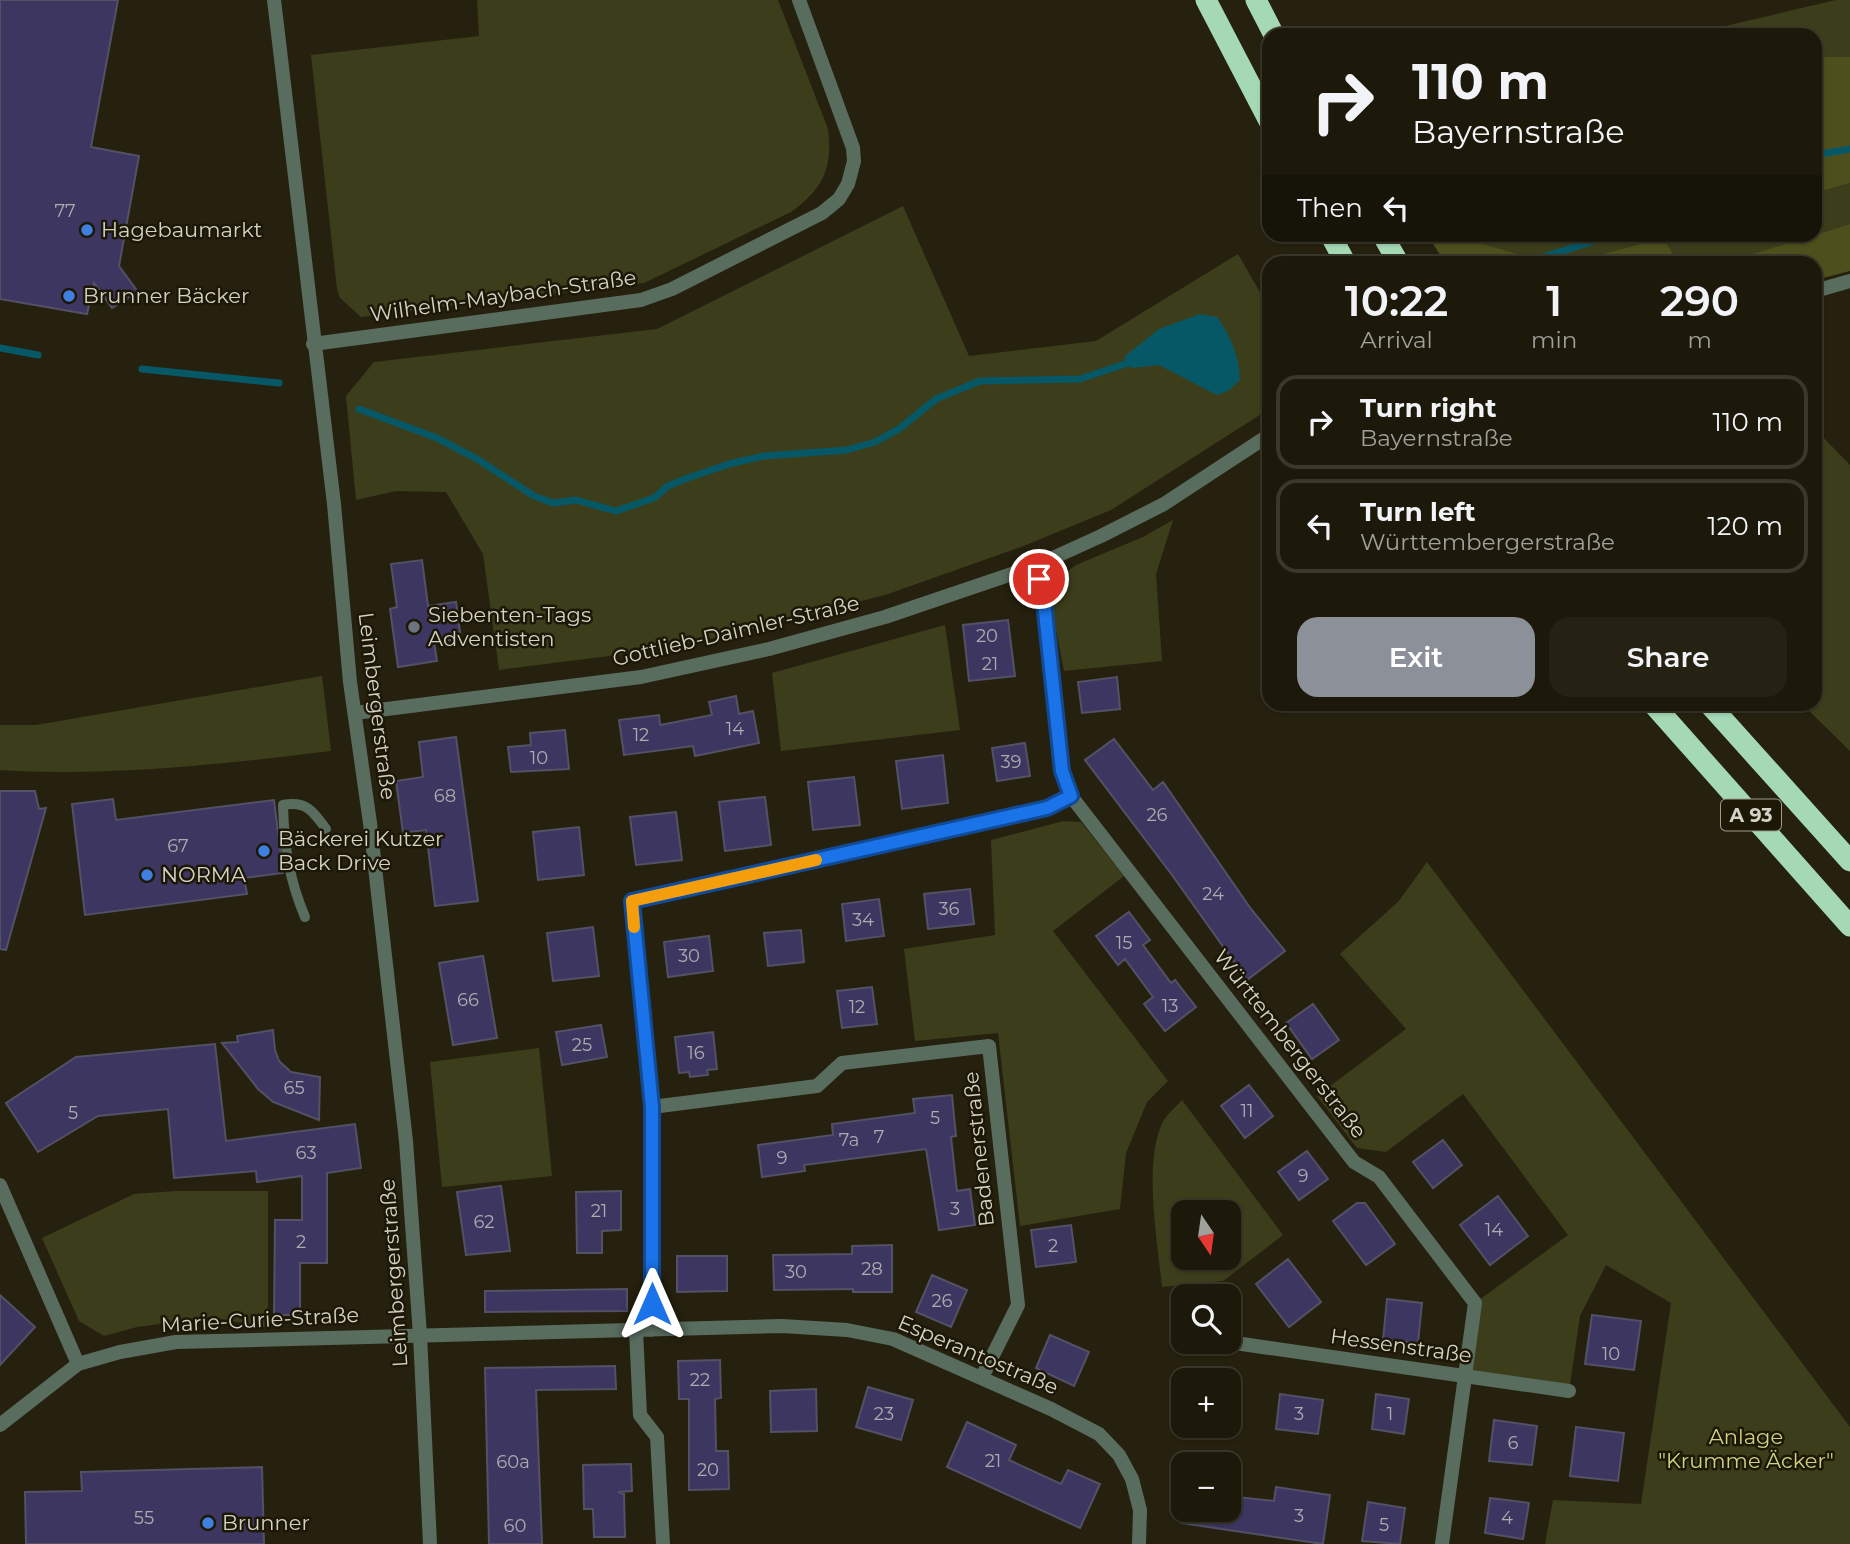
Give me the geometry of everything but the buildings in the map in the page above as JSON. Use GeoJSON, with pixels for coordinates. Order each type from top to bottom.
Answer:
{"type":"FeatureCollection","features":[{"type":"Feature","properties":{"kind":"highway"},"geometry":{"type":"LineString","coordinates":[[1206,0],[1262,108]]}},
{"type":"Feature","properties":{"kind":"highway"},"geometry":{"type":"LineString","coordinates":[[1256,0],[1270,28]]}},
{"type":"Feature","properties":{"kind":"highway","name":"A 93"},"geometry":{"type":"LineString","coordinates":[[1659,711],[1850,926]]}},
{"type":"Feature","properties":{"kind":"highway","name":"A 93"},"geometry":{"type":"LineString","coordinates":[[1715,711],[1850,862]]}},
{"type":"Feature","properties":{"kind":"street","name":"Leimbergerstraße"},"geometry":{"type":"LineString","coordinates":[[274,0],[402,1100],[420,1335],[430,1544]]}},
{"type":"Feature","properties":{"kind":"street","name":"Wilhelm-Maybach-Straße"},"geometry":{"type":"LineString","coordinates":[[313,344],[641,300],[683,284],[828,209],[848,184],[854,156],[847,129],[799,0]]}},
{"type":"Feature","properties":{"kind":"street"},"geometry":{"type":"LineString","coordinates":[[1822,289],[1850,281]]}},
{"type":"Feature","properties":{"kind":"street","name":"Gottlieb-Daimler-Straße"},"geometry":{"type":"LineString","coordinates":[[355,713],[641,677],[714,662],[885,617],[1035,566],[1164,504],[1262,440]]}},
{"type":"Feature","properties":{"kind":"street","name":"Württembergerstraße"},"geometry":{"type":"LineString","coordinates":[[1035,566],[1043,593],[1062,771],[1071,796],[1354,1162],[1379,1177],[1475,1303],[1443,1544]]}},
{"type":"Feature","properties":{"kind":"street"},"geometry":{"type":"LineString","coordinates":[[652,1330],[652,1107],[632,901],[1047,808],[1071,796]]}},
{"type":"Feature","properties":{"kind":"street","name":"Badenerstraße"},"geometry":{"type":"LineString","coordinates":[[652,1107],[817,1086],[842,1063],[989,1046],[1018,1305],[982,1377]]}},
{"type":"Feature","properties":{"kind":"street"},"geometry":{"type":"LineString","coordinates":[[0,1185],[78,1364]]}},
{"type":"Feature","properties":{"kind":"street","name":"Esperantostraße"},"geometry":{"type":"LineString","coordinates":[[420,1335],[782,1326],[847,1330],[894,1339],[1088,1427],[1109,1444],[1126,1467],[1136,1492],[1141,1526],[1139,1544]]}},
{"type":"Feature","properties":{"kind":"street"},"geometry":{"type":"LineString","coordinates":[[636,1330],[640,1415],[657,1437],[663,1544]]}},
{"type":"Feature","properties":{"kind":"street","name":"Marie-Curie-Straße"},"geometry":{"type":"LineString","coordinates":[[0,1425],[78,1364],[120,1352],[176,1342],[420,1335]]}},
{"type":"Feature","properties":{"kind":"street","name":"Hessenstraße"},"geometry":{"type":"LineString","coordinates":[[1241,1344],[1569,1391]]}},
{"type":"Feature","properties":{"kind":"lane"},"geometry":{"type":"LineString","coordinates":[[305,917],[292,887],[283,805],[296,802],[304,805],[314,811],[326,830]]}},
{"type":"Feature","properties":{"kind":"green space"},"geometry":{"type":"Polygon","coordinates":[[[477,0],[778,0],[828,129],[829,155],[818,186],[791,212],[644,283],[361,317],[340,298],[337,289],[311,55],[479,36],[477,0]]]}},
{"type":"Feature","properties":{"kind":"green space"},"geometry":{"type":"Polygon","coordinates":[[[1836,0],[1850,0],[1850,57],[1822,59],[1822,28],[1717,28],[1836,0]]]}},
{"type":"Feature","properties":{"kind":"green space"},"geometry":{"type":"Polygon","coordinates":[[[1850,57],[1850,183],[1822,191],[1822,58],[1850,57]]]}},
{"type":"Feature","properties":{"kind":"green space"},"geometry":{"type":"Polygon","coordinates":[[[1850,183],[1850,224],[1822,233],[1822,191],[1850,183]]]}},
{"type":"Feature","properties":{"kind":"green space"},"geometry":{"type":"Polygon","coordinates":[[[903,206],[969,356],[1096,341],[1238,254],[1262,296],[1262,413],[1111,510],[1021,547],[885,595],[724,636],[633,653],[499,670],[483,554],[446,492],[396,491],[356,500],[346,396],[374,362],[657,329],[903,206]]]}},
{"type":"Feature","properties":{"kind":"green space"},"geometry":{"type":"Polygon","coordinates":[[[1850,224],[1850,271],[1822,278],[1822,256],[1746,256],[1792,242],[1822,242],[1822,233],[1850,224]]]}},
{"type":"Feature","properties":{"kind":"green space"},"geometry":{"type":"Polygon","coordinates":[[[1432,242],[1477,242],[1525,256],[1441,256],[1432,242]]]}},
{"type":"Feature","properties":{"kind":"green space"},"geometry":{"type":"Polygon","coordinates":[[[1477,242],[1648,242],[1595,256],[1525,256],[1477,242]]]}},
{"type":"Feature","properties":{"kind":"green space"},"geometry":{"type":"Polygon","coordinates":[[[1648,242],[1666,242],[1674,256],[1595,256],[1648,242]]]}},
{"type":"Feature","properties":{"kind":"green space"},"geometry":{"type":"Polygon","coordinates":[[[1666,242],[1792,242],[1747,256],[1674,256],[1666,242]]]}},
{"type":"Feature","properties":{"kind":"green space"},"geometry":{"type":"Polygon","coordinates":[[[1822,436],[1850,465],[1850,751],[1809,711],[1822,711],[1822,436]]]}},
{"type":"Feature","properties":{"kind":"green space"},"geometry":{"type":"Polygon","coordinates":[[[1173,520],[1156,574],[1162,661],[1064,671],[1051,604],[1065,573],[1076,565],[1143,537],[1173,520]]]}},
{"type":"Feature","properties":{"kind":"green space"},"geometry":{"type":"Polygon","coordinates":[[[945,625],[960,730],[781,751],[772,673],[945,625]]]}},
{"type":"Feature","properties":{"kind":"green space"},"geometry":{"type":"Polygon","coordinates":[[[322,676],[331,751],[208,765],[123,770],[0,770],[0,725],[36,725],[322,676]]]}},
{"type":"Feature","properties":{"kind":"green space"},"geometry":{"type":"Polygon","coordinates":[[[1064,821],[1081,822],[1124,876],[1053,931],[1168,1081],[1147,1102],[1126,1153],[1120,1209],[1020,1226],[998,1033],[915,1041],[904,949],[995,935],[991,840],[1064,821]]]}},
{"type":"Feature","properties":{"kind":"green space","name":"Anlage \"Krumme Äcker\""},"geometry":{"type":"Polygon","coordinates":[[[1427,862],[1850,1427],[1850,1544],[1545,1544],[1553,1500],[1641,1504],[1671,1303],[1606,1265],[1580,1316],[1569,1391],[1465,1376],[1475,1303],[1568,1235],[1463,1094],[1386,1152],[1357,1148],[1317,1096],[1406,1029],[1340,954],[1398,902],[1427,862]]]}},
{"type":"Feature","properties":{"kind":"green space"},"geometry":{"type":"Polygon","coordinates":[[[539,1048],[552,1176],[442,1187],[430,1062],[539,1048]]]}},
{"type":"Feature","properties":{"kind":"green space"},"geometry":{"type":"Polygon","coordinates":[[[1182,1100],[1283,1235],[1241,1267],[1241,1200],[1171,1200],[1171,1270],[1237,1270],[1223,1281],[1171,1284],[1162,1287],[1153,1179],[1157,1137],[1168,1115],[1182,1100]]]}},
{"type":"Feature","properties":{"kind":"green space"},"geometry":{"type":"Polygon","coordinates":[[[268,1191],[268,1328],[212,1317],[137,1327],[104,1336],[79,1321],[42,1238],[134,1194],[268,1191]]]}},
{"type":"Feature","properties":{"kind":"water"},"geometry":{"type":"Polygon","coordinates":[[[1200,314],[1217,317],[1233,347],[1240,380],[1228,391],[1217,395],[1159,365],[1131,368],[1124,357],[1159,329],[1200,314]]]}},
{"type":"Feature","properties":{"kind":"waterway"},"geometry":{"type":"LineString","coordinates":[[1822,154],[1850,149]]}},
{"type":"Feature","properties":{"kind":"waterway"},"geometry":{"type":"LineString","coordinates":[[1546,256],[1591,242]]}},
{"type":"Feature","properties":{"kind":"waterway"},"geometry":{"type":"LineString","coordinates":[[0,348],[38,355]]}},
{"type":"Feature","properties":{"kind":"waterway"},"geometry":{"type":"LineString","coordinates":[[359,409],[437,438],[477,459],[534,496],[553,503],[576,500],[616,511],[654,498],[668,486],[729,464],[764,456],[847,450],[875,442],[899,429],[936,399],[980,381],[1080,379],[1128,363]]}},
{"type":"Feature","properties":{"kind":"waterway"},"geometry":{"type":"LineString","coordinates":[[142,369],[279,383]]}},
{"type":"Feature","properties":{"kind":"slow traffic"},"geometry":{"type":"LineString","coordinates":[[634,927],[632,901],[816,860]]}},
{"type":"Feature","properties":{"kind":"place","name":"Hagebaumarkt"},"geometry":{"type":"Point","coordinates":[87,230]}},
{"type":"Feature","properties":{"kind":"place","name":"Brunner Bäcker"},"geometry":{"type":"Point","coordinates":[69,296]}},
{"type":"Feature","properties":{"kind":"place","name":"Siebenten-Tags Adventisten"},"geometry":{"type":"Point","coordinates":[414,627]}},
{"type":"Feature","properties":{"kind":"place","name":"Bäckerei Kutzer Back Drive"},"geometry":{"type":"Point","coordinates":[264,851]}},
{"type":"Feature","properties":{"kind":"place","name":"NORMA"},"geometry":{"type":"Point","coordinates":[147,875]}},
{"type":"Feature","properties":{"kind":"place","name":"Brunner"},"geometry":{"type":"Point","coordinates":[208,1523]}},
{"type":"Feature","properties":{"kind":"route"},"geometry":{"type":"LineString","coordinates":[[652,1304],[652,1107],[632,901],[1047,808],[1071,796],[1062,771],[1043,593],[1039,579]]}}]}
